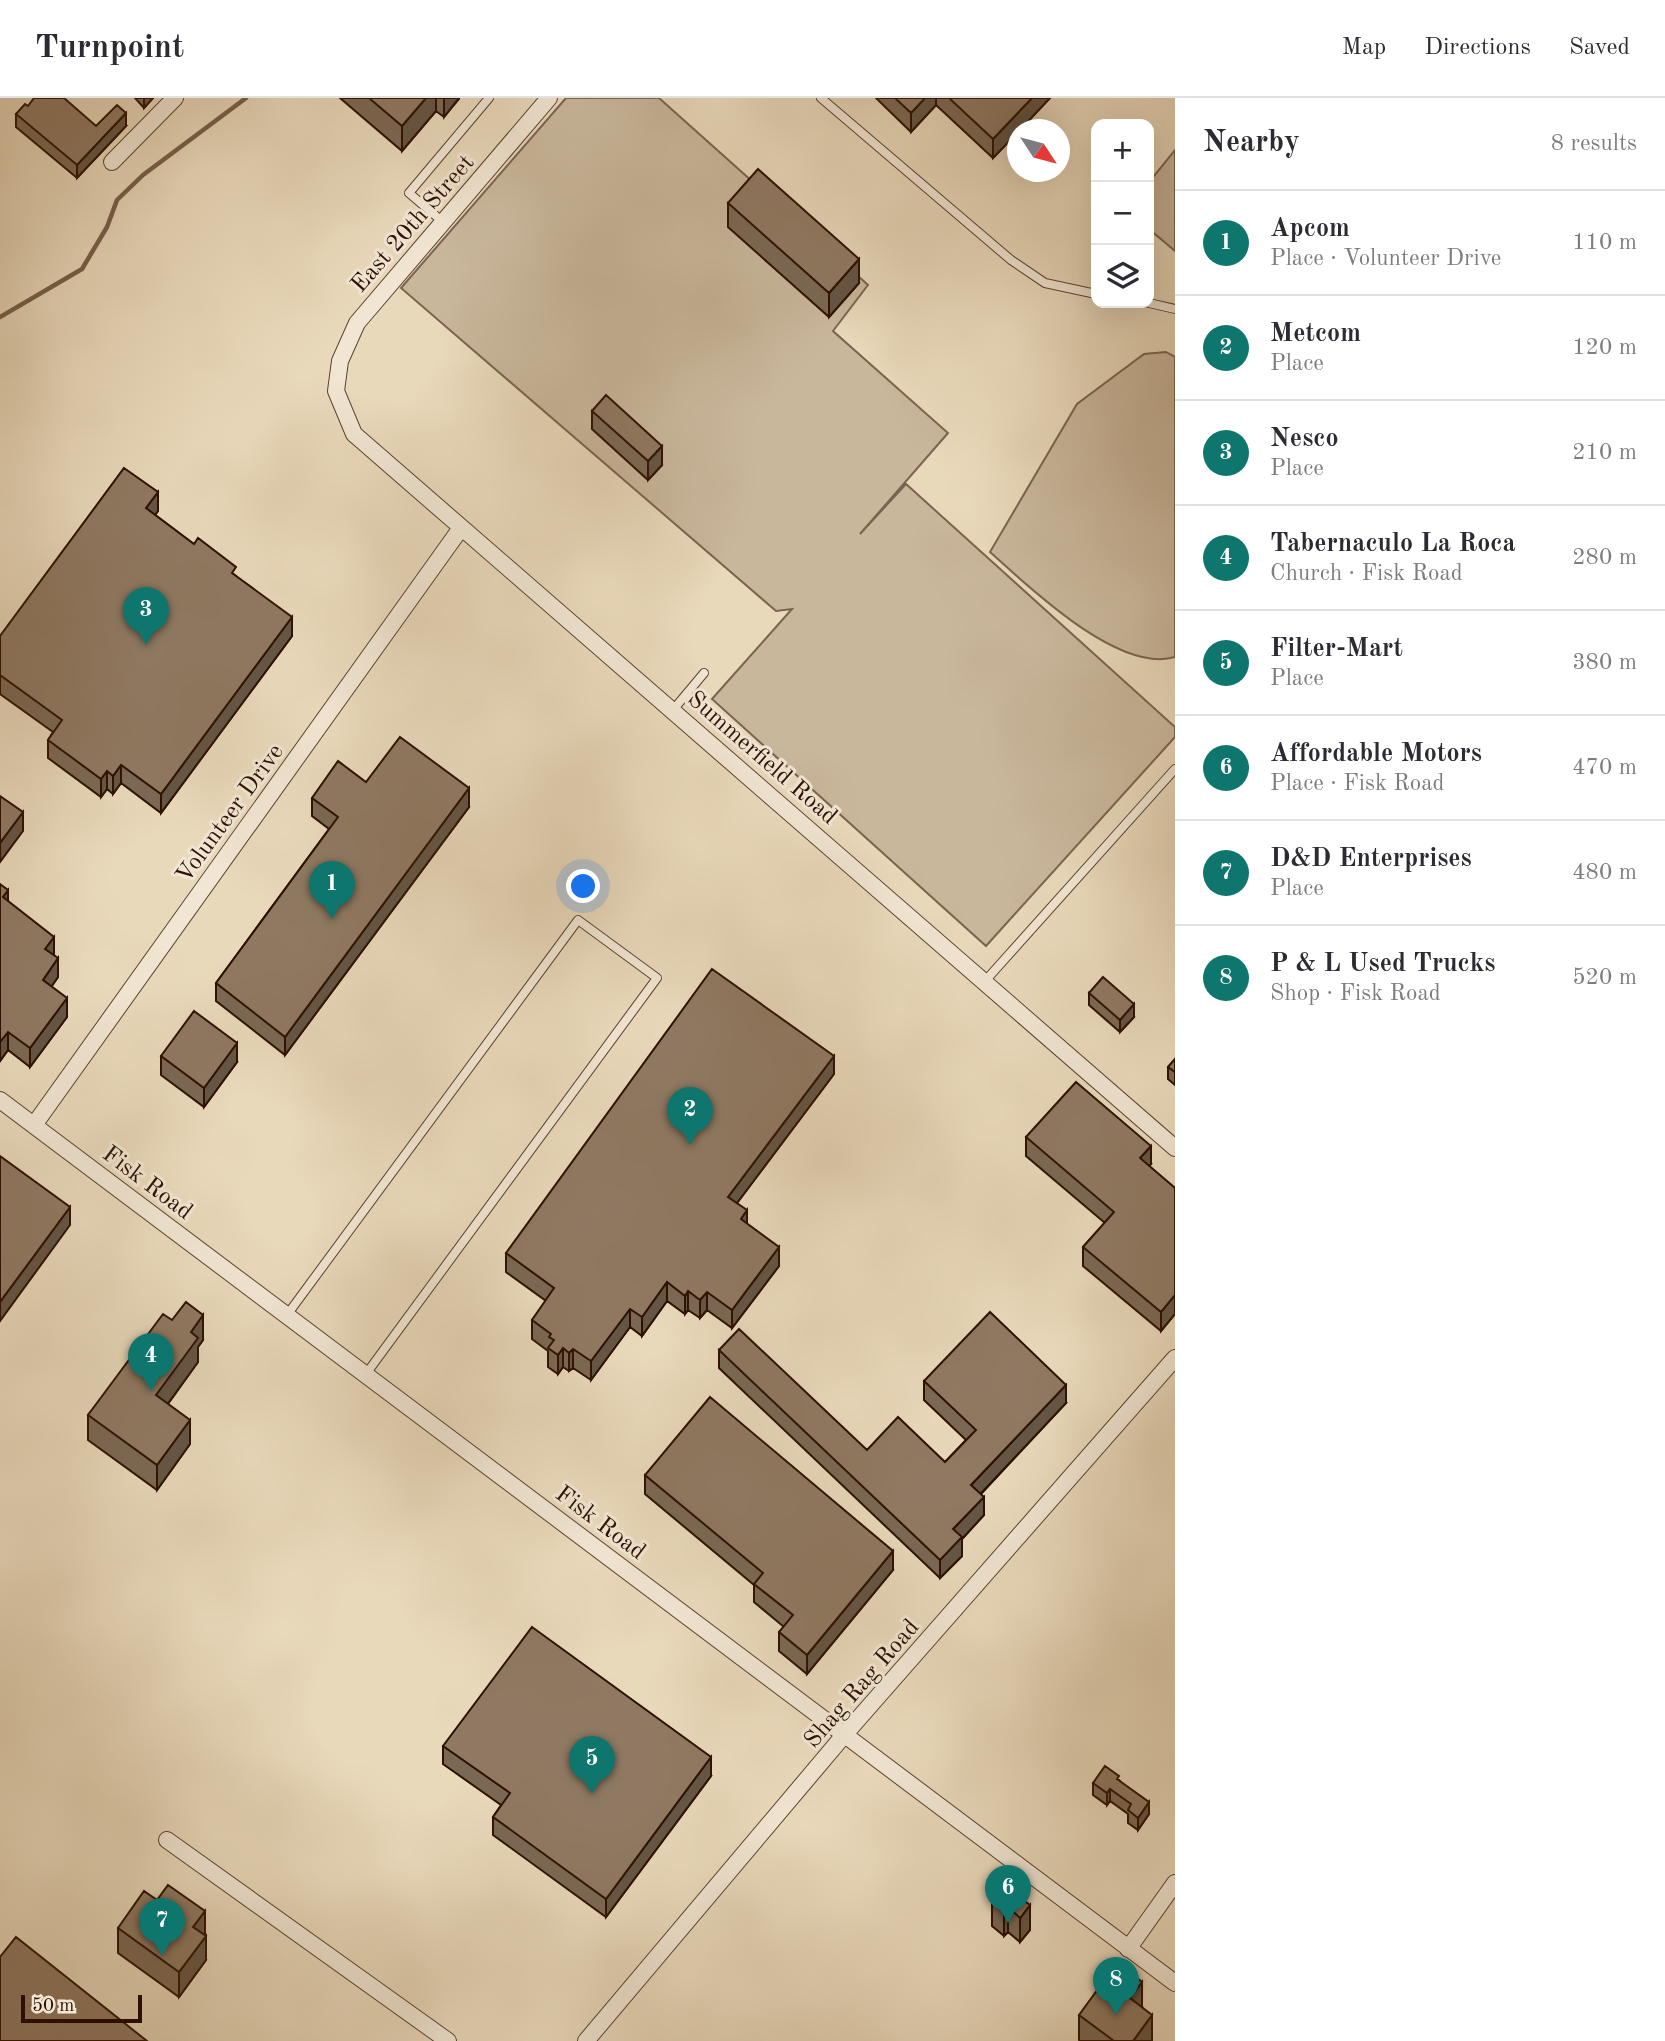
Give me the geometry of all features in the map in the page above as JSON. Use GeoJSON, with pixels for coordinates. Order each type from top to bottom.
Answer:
{"type":"FeatureCollection","features":[{"type":"Feature","properties":{"kind":"street"},"geometry":{"type":"LineString","coordinates":[[111,162],[175,98]]}},
{"type":"Feature","properties":{"kind":"street","name":"East 20th Street"},"geometry":{"type":"LineString","coordinates":[[336,391],[340,361],[357,323],[549,98]]}},
{"type":"Feature","properties":{"kind":"street","name":"Summerfield Road"},"geometry":{"type":"LineString","coordinates":[[336,391],[354,434],[986,980],[1175,1147]]}},
{"type":"Feature","properties":{"kind":"street","name":"Volunteer Drive"},"geometry":{"type":"LineString","coordinates":[[34,1125],[461,528]]}},
{"type":"Feature","properties":{"kind":"street","name":"Fisk Road"},"geometry":{"type":"LineString","coordinates":[[0,1100],[1175,1983]]}},
{"type":"Feature","properties":{"kind":"street","name":"Shag Rag Road"},"geometry":{"type":"LineString","coordinates":[[586,2041],[845,1734],[1175,1358]]}},
{"type":"Feature","properties":{"kind":"street"},"geometry":{"type":"LineString","coordinates":[[167,1840],[448,2041]]}},
{"type":"Feature","properties":{"kind":"street"},"geometry":{"type":"LineString","coordinates":[[1128,1949],[1175,1882]]}},
{"type":"Feature","properties":{"kind":"lane"},"geometry":{"type":"LineString","coordinates":[[443,222],[409,193],[489,98]]}},
{"type":"Feature","properties":{"kind":"lane"},"geometry":{"type":"LineString","coordinates":[[821,98],[1011,260],[1045,283],[1091,294]]}},
{"type":"Feature","properties":{"kind":"lane"},"geometry":{"type":"LineString","coordinates":[[1154,304],[1175,309]]}},
{"type":"Feature","properties":{"kind":"lane"},"geometry":{"type":"LineString","coordinates":[[673,710],[704,673]]}},
{"type":"Feature","properties":{"kind":"lane"},"geometry":{"type":"LineString","coordinates":[[986,980],[1175,769]]}},
{"type":"Feature","properties":{"kind":"lane"},"geometry":{"type":"LineString","coordinates":[[287,1315],[578,920],[657,978],[366,1374]]}},
{"type":"Feature","properties":{"kind":"shaded area"},"geometry":{"type":"Polygon","coordinates":[[[566,98],[659,98],[868,285],[833,331],[948,433],[860,534],[906,484],[1175,727],[1175,737],[986,946],[712,699],[792,609],[776,611],[401,288],[566,98]]]}},
{"type":"Feature","properties":{"kind":"shaded area"},"geometry":{"type":"Polygon","coordinates":[[[1175,150],[1175,251],[1154,233],[1154,176],[1175,150]]]}},
{"type":"Feature","properties":{"kind":"shaded area"},"geometry":{"type":"Polygon","coordinates":[[[1166,352],[1175,357],[1175,657],[1153,659],[1128,653],[1076,624],[1027,586],[990,552],[1077,404],[1144,354],[1166,352]]]}},
{"type":"Feature","properties":{"kind":"building"},"geometry":{"type":"Polygon","coordinates":[[[34,98],[64,98],[96,126],[117,105],[126,113],[77,165],[16,114],[34,98]]]}},
{"type":"Feature","properties":{"kind":"building"},"geometry":{"type":"Polygon","coordinates":[[[369,98],[426,98],[402,126],[369,98]]]}},
{"type":"Feature","properties":{"kind":"building"},"geometry":{"type":"Polygon","coordinates":[[[895,98],[925,98],[911,113],[895,98]]]}},
{"type":"Feature","properties":{"kind":"building"},"geometry":{"type":"Polygon","coordinates":[[[949,98],[1032,98],[1012,119],[1007,119],[1007,124],[993,139],[949,98]]]}},
{"type":"Feature","properties":{"kind":"building"},"geometry":{"type":"Polygon","coordinates":[[[758,169],[859,259],[829,293],[728,203],[758,169]]]}},
{"type":"Feature","properties":{"kind":"building"},"geometry":{"type":"Polygon","coordinates":[[[606,395],[662,446],[648,461],[592,411],[606,395]]]}},
{"type":"Feature","properties":{"kind":"building"},"geometry":{"type":"Polygon","coordinates":[[[124,468],[158,492],[146,508],[194,544],[198,538],[236,567],[232,573],[292,617],[161,794],[121,765],[113,776],[107,771],[101,779],[48,740],[62,720],[0,675],[0,636],[124,468]]]}},
{"type":"Feature","properties":{"kind":"building"},"geometry":{"type":"Polygon","coordinates":[[[400,737],[469,788],[285,1037],[216,983],[338,817],[312,798],[338,761],[366,782],[400,737]]]}},
{"type":"Feature","properties":{"kind":"building"},"geometry":{"type":"Polygon","coordinates":[[[0,796],[23,812],[0,843],[0,796]]]}},
{"type":"Feature","properties":{"kind":"building"},"geometry":{"type":"Polygon","coordinates":[[[0,884],[8,890],[3,897],[54,937],[45,949],[58,958],[43,980],[67,998],[30,1048],[8,1032],[0,1042],[0,884]]]}},
{"type":"Feature","properties":{"kind":"building"},"geometry":{"type":"Polygon","coordinates":[[[712,969],[834,1056],[728,1197],[747,1210],[741,1219],[779,1247],[732,1310],[707,1292],[700,1300],[688,1291],[685,1296],[667,1282],[642,1317],[630,1309],[591,1361],[573,1349],[569,1353],[563,1348],[558,1355],[548,1348],[554,1340],[549,1337],[551,1334],[532,1320],[554,1288],[506,1253],[712,969]]]}},
{"type":"Feature","properties":{"kind":"building"},"geometry":{"type":"Polygon","coordinates":[[[1103,977],[1134,1004],[1120,1020],[1089,993],[1103,977]]]}},
{"type":"Feature","properties":{"kind":"building"},"geometry":{"type":"Polygon","coordinates":[[[194,1011],[237,1043],[204,1088],[161,1056],[194,1011]]]}},
{"type":"Feature","properties":{"kind":"building"},"geometry":{"type":"Polygon","coordinates":[[[1175,1059],[1175,1072],[1168,1067],[1175,1059]]]}},
{"type":"Feature","properties":{"kind":"building"},"geometry":{"type":"Polygon","coordinates":[[[1076,1082],[1151,1146],[1140,1158],[1175,1188],[1175,1295],[1161,1312],[1083,1247],[1114,1212],[1026,1137],[1076,1082]]]}},
{"type":"Feature","properties":{"kind":"building"},"geometry":{"type":"Polygon","coordinates":[[[0,1156],[70,1207],[0,1302],[0,1156]]]}},
{"type":"Feature","properties":{"kind":"building"},"geometry":{"type":"Polygon","coordinates":[[[186,1302],[203,1315],[191,1332],[198,1338],[156,1395],[190,1420],[157,1465],[88,1415],[163,1314],[172,1320],[186,1302]]]}},
{"type":"Feature","properties":{"kind":"building"},"geometry":{"type":"Polygon","coordinates":[[[990,1312],[1066,1385],[971,1485],[984,1497],[953,1529],[962,1537],[940,1560],[719,1350],[739,1329],[867,1450],[898,1417],[945,1462],[976,1430],[924,1381],[990,1312]]]}},
{"type":"Feature","properties":{"kind":"building"},"geometry":{"type":"Polygon","coordinates":[[[710,1397],[893,1551],[807,1655],[779,1632],[793,1615],[754,1584],[763,1573],[645,1475],[710,1397]]]}},
{"type":"Feature","properties":{"kind":"building"},"geometry":{"type":"Polygon","coordinates":[[[532,1627],[711,1757],[606,1899],[493,1817],[510,1793],[443,1746],[532,1627]]]}},
{"type":"Feature","properties":{"kind":"building"},"geometry":{"type":"Polygon","coordinates":[[[1105,1766],[1119,1776],[1117,1779],[1149,1802],[1138,1818],[1128,1810],[1131,1804],[1110,1789],[1107,1793],[1093,1783],[1105,1766]]]}},
{"type":"Feature","properties":{"kind":"building"},"geometry":{"type":"Polygon","coordinates":[[[1008,1881],[1022,1892],[1018,1896],[1030,1905],[1020,1918],[1008,1907],[1004,1911],[992,1901],[1008,1881]]]}},
{"type":"Feature","properties":{"kind":"building"},"geometry":{"type":"Polygon","coordinates":[[[168,1885],[205,1911],[193,1927],[206,1936],[179,1972],[118,1928],[144,1891],[157,1900],[168,1885]]]}},
{"type":"Feature","properties":{"kind":"building"},"geometry":{"type":"Polygon","coordinates":[[[16,1937],[147,2041],[0,2041],[0,1957],[16,1937]]]}},
{"type":"Feature","properties":{"kind":"building"},"geometry":{"type":"Polygon","coordinates":[[[1117,1963],[1142,1982],[1130,1998],[1152,2015],[1133,2041],[1114,2041],[1079,2015],[1117,1963]]]}},
{"type":"Feature","properties":{"kind":"waterway"},"geometry":{"type":"LineString","coordinates":[[0,317],[82,269],[107,227],[117,200],[143,175],[246,98]]}},
{"type":"Feature","properties":{"kind":"place","name":"Nesco"},"geometry":{"type":"Point","coordinates":[146,645]}},
{"type":"Feature","properties":{"kind":"place","name":"Apcom"},"geometry":{"type":"Point","coordinates":[332,919]}},
{"type":"Feature","properties":{"kind":"place","name":"Metcom"},"geometry":{"type":"Point","coordinates":[690,1145]}},
{"type":"Feature","properties":{"kind":"place","name":"Tabernaculo La Roca"},"geometry":{"type":"Point","coordinates":[151,1391]}},
{"type":"Feature","properties":{"kind":"place","name":"Filter-Mart"},"geometry":{"type":"Point","coordinates":[592,1794]}},
{"type":"Feature","properties":{"kind":"place","name":"Affordable Motors"},"geometry":{"type":"Point","coordinates":[1008,1923]}},
{"type":"Feature","properties":{"kind":"place","name":"D&D Enterprises"},"geometry":{"type":"Point","coordinates":[162,1956]}},
{"type":"Feature","properties":{"kind":"place","name":"P & L Used Trucks"},"geometry":{"type":"Point","coordinates":[1116,2015]}}]}
